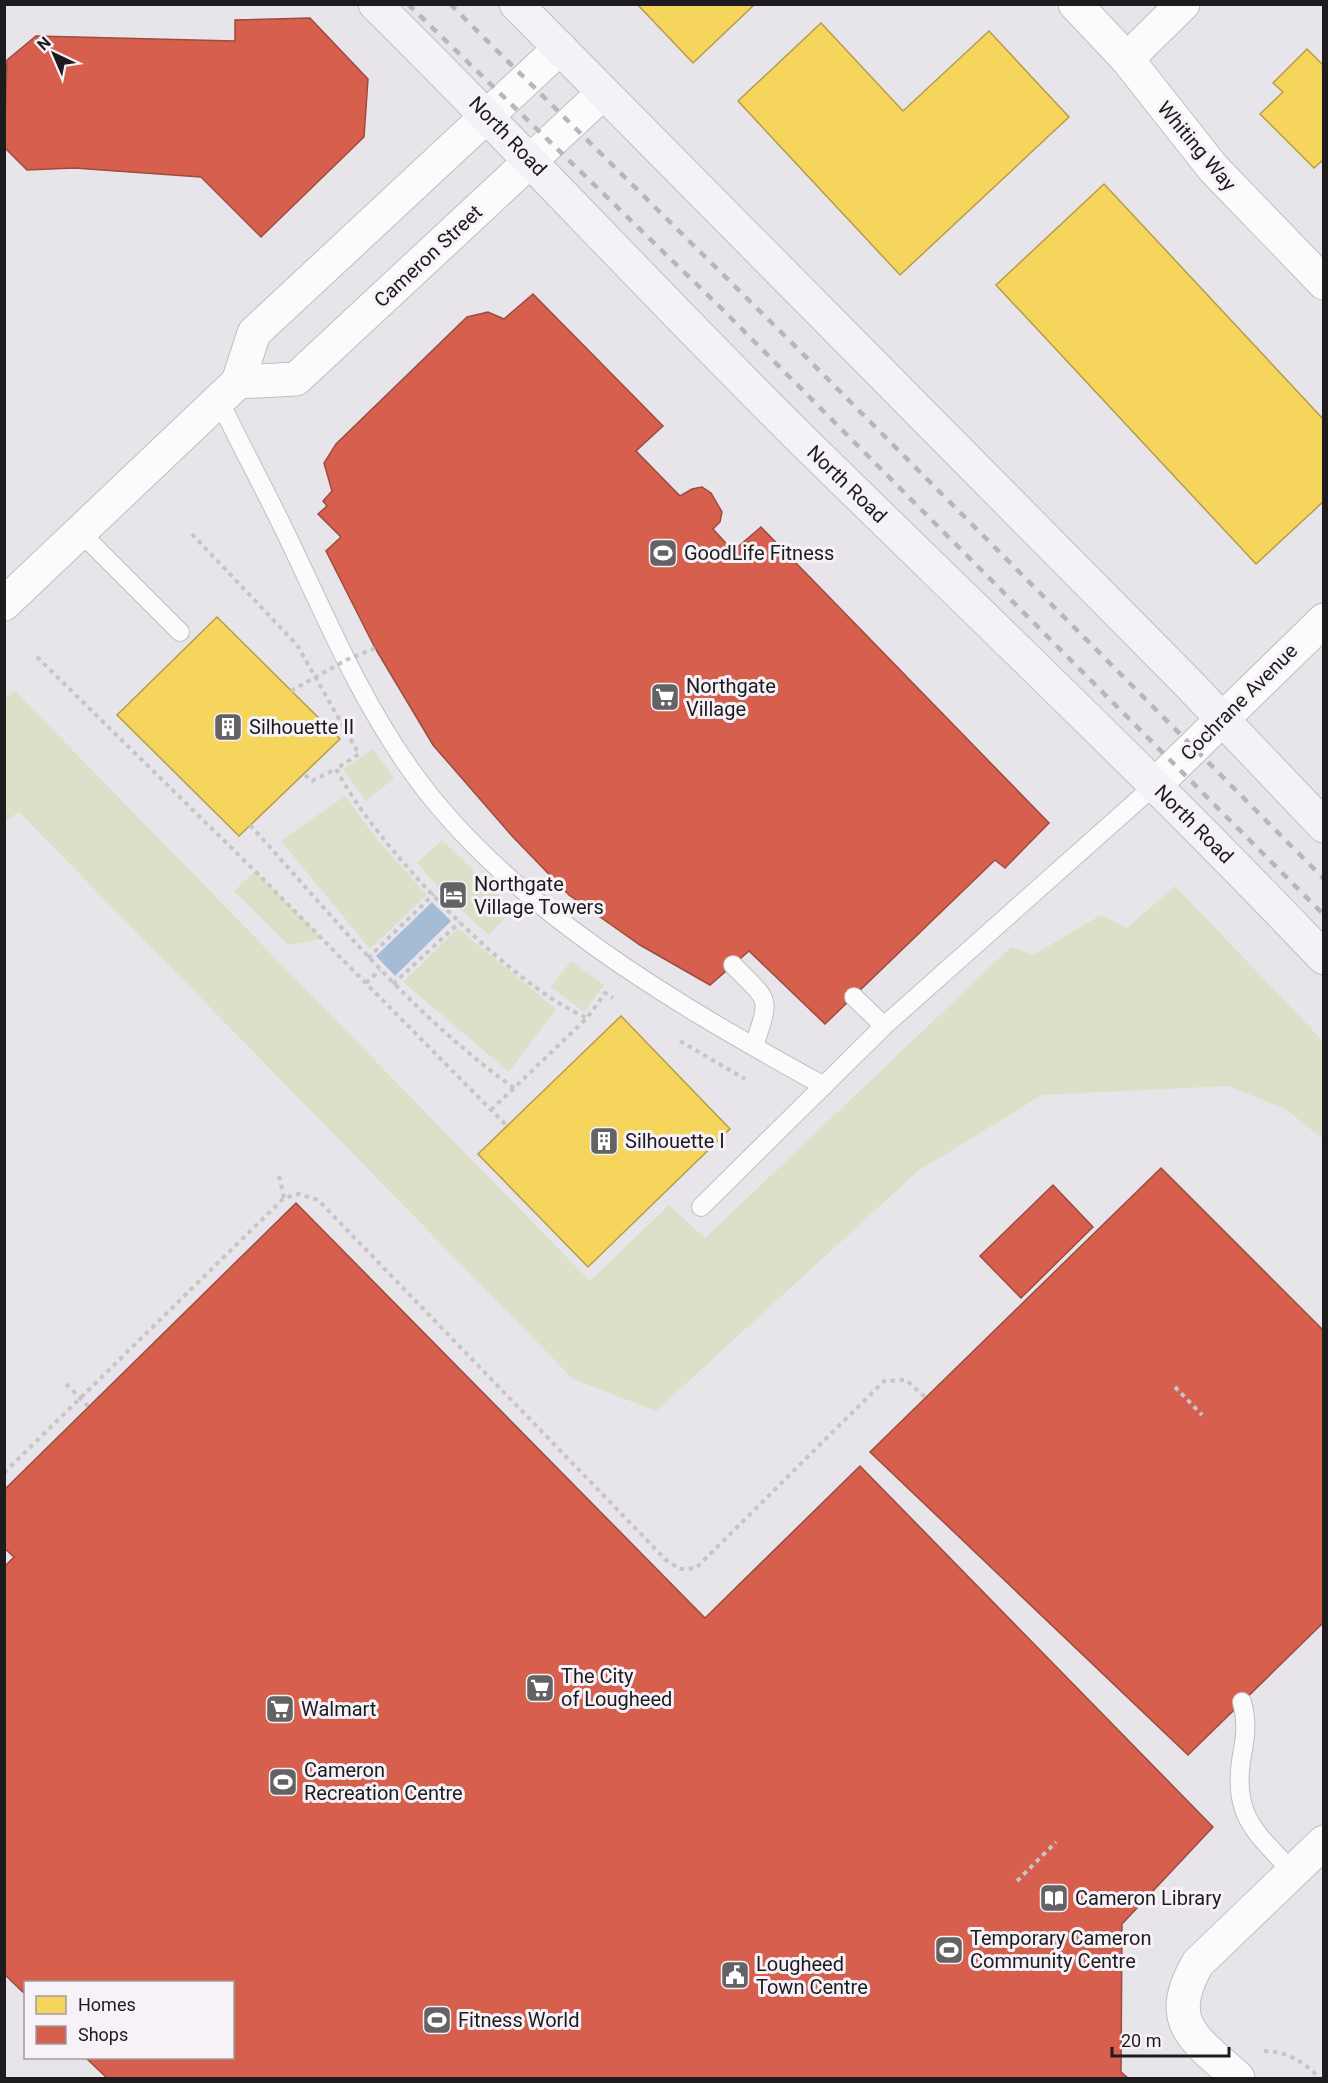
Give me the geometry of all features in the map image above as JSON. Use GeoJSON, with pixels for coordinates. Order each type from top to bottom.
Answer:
{"type":"FeatureCollection","features":[{"type":"Feature","properties":{"kind":"main road","name":"North Road"},"geometry":{"type":"LineString","coordinates":[[375,4],[488,115],[793,431],[1155,785],[1323,958]]}},
{"type":"Feature","properties":{"kind":"main road"},"geometry":{"type":"LineString","coordinates":[[516,4],[602,94],[1221,719],[1323,826]]}},
{"type":"Feature","properties":{"kind":"street","name":"Whiting Way"},"geometry":{"type":"LineString","coordinates":[[1075,4],[1127,59],[1213,168],[1323,283]]}},
{"type":"Feature","properties":{"kind":"street"},"geometry":{"type":"LineString","coordinates":[[1127,59],[1183,4]]}},
{"type":"Feature","properties":{"kind":"street"},"geometry":{"type":"LineString","coordinates":[[4,604],[229,391],[254,333],[560,48]]}},
{"type":"Feature","properties":{"kind":"street","name":"Cameron Street"},"geometry":{"type":"LineString","coordinates":[[229,391],[296,379],[602,94]]}},
{"type":"Feature","properties":{"kind":"street","name":"Cochrane Avenue"},"geometry":{"type":"LineString","coordinates":[[1155,785],[1323,620]]}},
{"type":"Feature","properties":{"kind":"street"},"geometry":{"type":"LineString","coordinates":[[1238,2079],[1186,2025],[1182,2008],[1185,1986],[1198,1963],[1323,1842]]}},
{"type":"Feature","properties":{"kind":"lane"},"geometry":{"type":"LineString","coordinates":[[229,391],[281,523],[364,700],[411,771],[474,845],[552,916],[682,1003],[824,1086]]}},
{"type":"Feature","properties":{"kind":"lane"},"geometry":{"type":"LineString","coordinates":[[80,532],[180,632]]}},
{"type":"Feature","properties":{"kind":"lane"},"geometry":{"type":"LineString","coordinates":[[701,1207],[884,1026],[1155,785]]}},
{"type":"Feature","properties":{"kind":"lane"},"geometry":{"type":"LineString","coordinates":[[733,965],[764,997],[766,1006],[754,1046]]}},
{"type":"Feature","properties":{"kind":"lane"},"geometry":{"type":"LineString","coordinates":[[854,997],[884,1026]]}},
{"type":"Feature","properties":{"kind":"lane"},"geometry":{"type":"LineString","coordinates":[[1242,1702],[1248,1722],[1238,1787],[1244,1811],[1257,1834],[1293,1872]]}},
{"type":"Feature","properties":{"kind":"path"},"geometry":{"type":"LineString","coordinates":[[192,534],[297,645],[359,754],[312,781],[305,775]]}},
{"type":"Feature","properties":{"kind":"path"},"geometry":{"type":"LineString","coordinates":[[291,691],[346,660],[375,648]]}},
{"type":"Feature","properties":{"kind":"path"},"geometry":{"type":"LineString","coordinates":[[38,657],[507,1126]]}},
{"type":"Feature","properties":{"kind":"path"},"geometry":{"type":"LineString","coordinates":[[336,769],[346,788],[385,839],[460,922],[503,962],[566,1009],[587,1018]]}},
{"type":"Feature","properties":{"kind":"path"},"geometry":{"type":"LineString","coordinates":[[250,825],[393,984],[492,1072],[514,1088]]}},
{"type":"Feature","properties":{"kind":"path"},"geometry":{"type":"LineString","coordinates":[[368,958],[434,894]]}},
{"type":"Feature","properties":{"kind":"path"},"geometry":{"type":"LineString","coordinates":[[393,984],[460,922]]}},
{"type":"Feature","properties":{"kind":"path"},"geometry":{"type":"LineString","coordinates":[[366,983],[380,970]]}},
{"type":"Feature","properties":{"kind":"path"},"geometry":{"type":"LineString","coordinates":[[491,1110],[587,1018],[605,993]]}},
{"type":"Feature","properties":{"kind":"path"},"geometry":{"type":"LineString","coordinates":[[279,1176],[284,1198]]}},
{"type":"Feature","properties":{"kind":"path"},"geometry":{"type":"LineString","coordinates":[[4,1473],[284,1198],[299,1194],[318,1200],[666,1560],[680,1569],[696,1568],[884,1381],[906,1380],[926,1398]]}},
{"type":"Feature","properties":{"kind":"path"},"geometry":{"type":"LineString","coordinates":[[66,1384],[89,1407]]}},
{"type":"Feature","properties":{"kind":"path"},"geometry":{"type":"LineString","coordinates":[[1175,1387],[1202,1415]]}},
{"type":"Feature","properties":{"kind":"path"},"geometry":{"type":"LineString","coordinates":[[1017,1881],[1056,1842]]}},
{"type":"Feature","properties":{"kind":"green space"},"geometry":{"type":"Polygon","coordinates":[[[15,691],[590,1281],[669,1205],[705,1238],[1011,947],[1033,955],[1101,915],[1127,928],[1175,886],[1323,1041],[1323,1139],[1285,1109],[1228,1086],[1042,1095],[918,1171],[656,1411],[573,1379],[19,812],[5,821],[5,698],[15,691]]]}},
{"type":"Feature","properties":{"kind":"green space"},"geometry":{"type":"Polygon","coordinates":[[[373,749],[394,778],[366,801],[343,769],[373,749]]]}},
{"type":"Feature","properties":{"kind":"green space"},"geometry":{"type":"Polygon","coordinates":[[[345,796],[376,838],[427,895],[370,949],[281,841],[345,796]]]}},
{"type":"Feature","properties":{"kind":"green space"},"geometry":{"type":"Polygon","coordinates":[[[442,840],[513,909],[489,935],[451,901],[417,863],[442,840]]]}},
{"type":"Feature","properties":{"kind":"green space"},"geometry":{"type":"Polygon","coordinates":[[[255,871],[323,939],[288,945],[234,891],[255,871]]]}},
{"type":"Feature","properties":{"kind":"green space"},"geometry":{"type":"Polygon","coordinates":[[[458,928],[556,1009],[509,1072],[403,982],[458,928]]]}},
{"type":"Feature","properties":{"kind":"green space"},"geometry":{"type":"Polygon","coordinates":[[[571,961],[604,985],[584,1012],[551,987],[571,961]]]}},
{"type":"Feature","properties":{"kind":"water"},"geometry":{"type":"Polygon","coordinates":[[[432,902],[451,921],[395,976],[376,956],[432,902]]]}},
{"type":"Feature","properties":{"kind":"building: Homes"},"geometry":{"type":"Polygon","coordinates":[[[637,4],[755,4],[693,63],[637,4]]]}},
{"type":"Feature","properties":{"kind":"building: Homes"},"geometry":{"type":"Polygon","coordinates":[[[821,23],[903,111],[989,31],[1069,117],[900,275],[738,101],[821,23]]]}},
{"type":"Feature","properties":{"kind":"building: Homes"},"geometry":{"type":"Polygon","coordinates":[[[1307,49],[1324,66],[1324,159],[1314,168],[1260,114],[1283,92],[1273,83],[1307,49]]]}},
{"type":"Feature","properties":{"kind":"building: Homes"},"geometry":{"type":"Polygon","coordinates":[[[1104,184],[1324,420],[1324,501],[1256,564],[996,285],[1104,184]]]}},
{"type":"Feature","properties":{"kind":"building: Homes","name":"Silhouette II"},"geometry":{"type":"Polygon","coordinates":[[[217,617],[340,739],[239,836],[117,715],[217,617]]]}},
{"type":"Feature","properties":{"kind":"building: Homes","name":"Silhouette I"},"geometry":{"type":"Polygon","coordinates":[[[621,1016],[730,1129],[588,1267],[478,1154],[621,1016]]]}},
{"type":"Feature","properties":{"kind":"building: Shops"},"geometry":{"type":"Polygon","coordinates":[[[310,18],[368,79],[364,137],[261,237],[201,177],[74,168],[27,170],[4,147],[7,60],[36,36],[235,41],[235,20],[310,18]]]}},
{"type":"Feature","properties":{"kind":"building: Shops","name":"Northgate Village"},"geometry":{"type":"Polygon","coordinates":[[[533,294],[663,426],[636,451],[680,496],[692,489],[702,487],[711,493],[722,512],[720,522],[713,529],[733,551],[761,527],[1049,823],[1005,868],[995,860],[825,1024],[749,951],[710,985],[640,945],[569,895],[512,836],[433,745],[375,648],[326,551],[341,537],[318,514],[327,506],[323,501],[332,491],[324,463],[336,444],[467,317],[488,312],[504,319],[533,294]]]}},
{"type":"Feature","properties":{"kind":"building: Shops"},"geometry":{"type":"Polygon","coordinates":[[[1161,1168],[1324,1331],[1324,1622],[1188,1755],[870,1452],[1161,1168]]]}},
{"type":"Feature","properties":{"kind":"building: Shops"},"geometry":{"type":"Polygon","coordinates":[[[1053,1185],[1093,1227],[1021,1298],[980,1256],[1053,1185]]]}},
{"type":"Feature","properties":{"kind":"building: Shops","name":"The City of Lougheed"},"geometry":{"type":"Polygon","coordinates":[[[296,1203],[705,1618],[860,1466],[1213,1827],[1122,1924],[1121,2072],[1128,2078],[107,2078],[87,2059],[234,2059],[234,1981],[24,1981],[24,1993],[4,1974],[4,1567],[14,1557],[4,1548],[4,1490],[296,1203]]]}},
{"type":"Feature","properties":{"kind":"railway"},"geometry":{"type":"LineString","coordinates":[[408,4],[718,305],[1324,915]]}},
{"type":"Feature","properties":{"kind":"railway"},"geometry":{"type":"LineString","coordinates":[[450,4],[787,338],[1324,879]]}},
{"type":"Feature","properties":{"kind":"place","name":"GoodLife Fitness"},"geometry":{"type":"Point","coordinates":[663,553]}},
{"type":"Feature","properties":{"kind":"place","name":"Northgate Village"},"geometry":{"type":"Point","coordinates":[665,697]}},
{"type":"Feature","properties":{"kind":"place","name":"Silhouette II"},"geometry":{"type":"Point","coordinates":[228,727]}},
{"type":"Feature","properties":{"kind":"place","name":"Northgate Village Towers"},"geometry":{"type":"Point","coordinates":[453,895]}},
{"type":"Feature","properties":{"kind":"place","name":"Silhouette I"},"geometry":{"type":"Point","coordinates":[604,1141]}},
{"type":"Feature","properties":{"kind":"place","name":"The City of Lougheed"},"geometry":{"type":"Point","coordinates":[540,1688]}},
{"type":"Feature","properties":{"kind":"place","name":"Walmart"},"geometry":{"type":"Point","coordinates":[280,1709]}},
{"type":"Feature","properties":{"kind":"place","name":"Cameron Recreation Centre"},"geometry":{"type":"Point","coordinates":[283,1782]}},
{"type":"Feature","properties":{"kind":"place","name":"Cameron Library"},"geometry":{"type":"Point","coordinates":[1054,1898]}},
{"type":"Feature","properties":{"kind":"place","name":"Temporary Cameron Community Centre"},"geometry":{"type":"Point","coordinates":[949,1950]}},
{"type":"Feature","properties":{"kind":"place","name":"Lougheed Town Centre"},"geometry":{"type":"Point","coordinates":[735,1975]}},
{"type":"Feature","properties":{"kind":"place","name":"Fitness World"},"geometry":{"type":"Point","coordinates":[437,2020]}}]}
